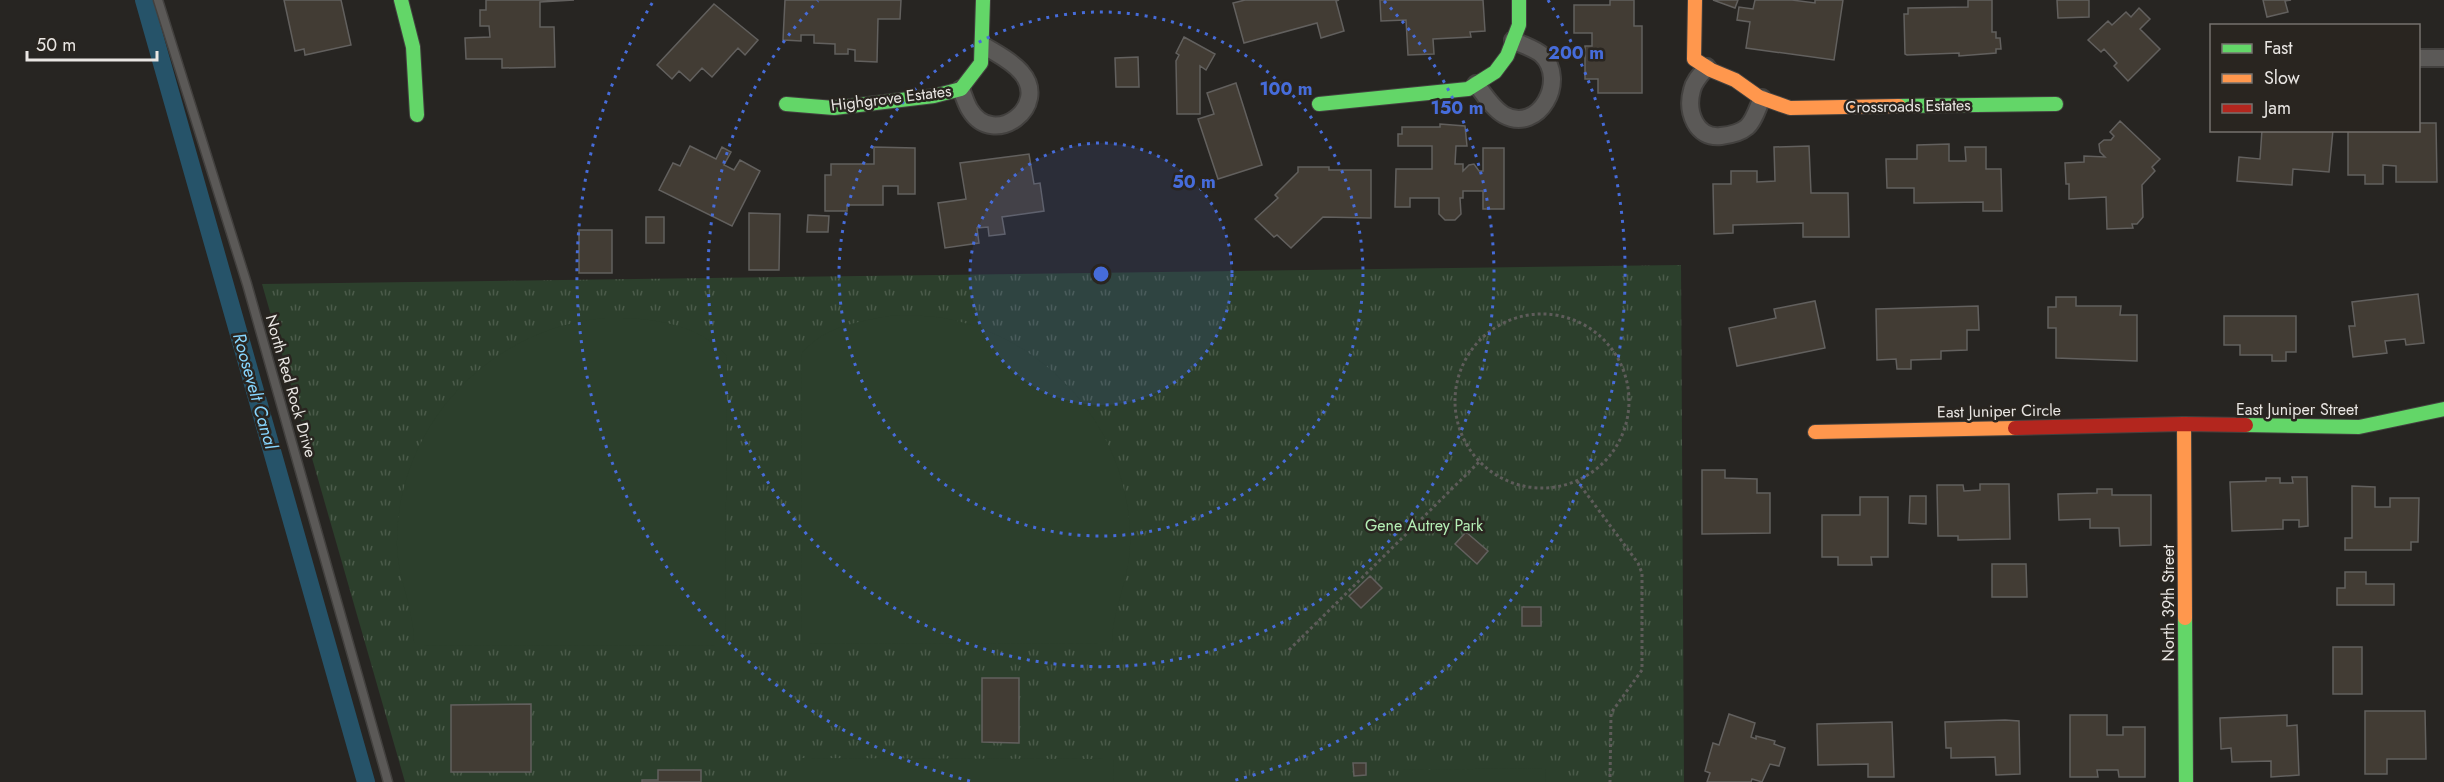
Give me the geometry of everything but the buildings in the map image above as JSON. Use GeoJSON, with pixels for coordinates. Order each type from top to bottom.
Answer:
{"type":"FeatureCollection","features":[{"type":"Feature","properties":{"kind":"street"},"geometry":{"type":"LineString","coordinates":[[401,0],[413,47],[417,115]]}},
{"type":"Feature","properties":{"kind":"street","name":"Highgrove Estates"},"geometry":{"type":"LineString","coordinates":[[786,104],[834,108],[934,96],[961,89],[981,63],[983,0]]}},
{"type":"Feature","properties":{"kind":"street"},"geometry":{"type":"LineString","coordinates":[[1319,104],[1468,88],[1476,84],[1495,72],[1507,56],[1519,26],[1519,0]]}},
{"type":"Feature","properties":{"kind":"street"},"geometry":{"type":"LineString","coordinates":[[1695,0],[1694,59],[1707,67],[1692,90],[1690,102],[1693,120],[1701,132],[1713,137],[1739,132],[1749,125],[1762,98]]}},
{"type":"Feature","properties":{"kind":"street"},"geometry":{"type":"LineString","coordinates":[[1476,84],[1503,115],[1516,119],[1533,116],[1545,104],[1551,91],[1548,66],[1542,55],[1513,40]]}},
{"type":"Feature","properties":{"kind":"street","name":"Highgrove Estates"},"geometry":{"type":"LineString","coordinates":[[961,89],[970,111],[982,122],[994,126],[1011,123],[1024,111],[1030,99],[1029,86],[1022,72],[983,45]]}},
{"type":"Feature","properties":{"kind":"street"},"geometry":{"type":"LineString","coordinates":[[2420,58],[2444,58]]}},
{"type":"Feature","properties":{"kind":"street","name":"Crossroads Estates"},"geometry":{"type":"LineString","coordinates":[[1707,67],[1735,80],[1762,98],[1790,108],[2056,104]]}},
{"type":"Feature","properties":{"kind":"street","name":"East Juniper Street"},"geometry":{"type":"LineString","coordinates":[[2184,424],[2359,427],[2444,409]]}},
{"type":"Feature","properties":{"kind":"street","name":"East Juniper Circle"},"geometry":{"type":"LineString","coordinates":[[1815,432],[2184,424]]}},
{"type":"Feature","properties":{"kind":"street","name":"North 39th Street"},"geometry":{"type":"LineString","coordinates":[[2184,424],[2186,782]]}},
{"type":"Feature","properties":{"kind":"lane","name":"North Red Rock Drive"},"geometry":{"type":"LineString","coordinates":[[158,0],[247,284],[388,782]]}},
{"type":"Feature","properties":{"kind":"path"},"geometry":{"type":"LineString","coordinates":[[1554,315],[1581,324],[1598,335],[1617,357],[1627,384],[1628,414],[1619,441],[1602,465],[1577,481],[1557,487],[1525,487],[1505,480],[1479,462],[1467,446],[1456,419],[1455,390],[1464,362],[1475,346],[1497,327],[1524,316],[1554,315]]}},
{"type":"Feature","properties":{"kind":"path"},"geometry":{"type":"LineString","coordinates":[[1289,651],[1479,462]]}},
{"type":"Feature","properties":{"kind":"path"},"geometry":{"type":"LineString","coordinates":[[1577,481],[1638,563],[1642,573],[1642,670],[1611,713],[1610,782]]}},
{"type":"Feature","properties":{"kind":"green space","name":"Gene Autrey Park"},"geometry":{"type":"Polygon","coordinates":[[[1681,265],[1684,782],[405,782],[262,284],[1681,265]]]}},
{"type":"Feature","properties":{"kind":"green space"},"geometry":{"type":"Polygon","coordinates":[[[889,316],[943,318],[982,329],[1019,346],[1051,370],[1078,398],[1101,430],[1117,466],[1127,505],[1130,546],[1112,644],[801,643],[802,353],[830,331],[853,323],[889,316]]]}},
{"type":"Feature","properties":{"kind":"green space"},"geometry":{"type":"Polygon","coordinates":[[[605,318],[638,319],[671,324],[701,336],[727,356],[725,646],[414,645],[412,620],[400,571],[397,546],[401,503],[412,462],[431,425],[456,392],[487,363],[523,341],[562,326],[605,318]]]}},
{"type":"Feature","properties":{"kind":"green space"},"geometry":{"type":"Polygon","coordinates":[[[801,758],[1113,759],[1114,782],[801,782],[801,758]]]}},
{"type":"Feature","properties":{"kind":"green space"},"geometry":{"type":"Polygon","coordinates":[[[1545,768],[1546,782],[1402,782],[1402,770],[1545,768]]]}},
{"type":"Feature","properties":{"kind":"waterway","name":"Roosevelt Canal"},"geometry":{"type":"LineString","coordinates":[[144,0],[366,782]]}},
{"type":"Feature","properties":{"kind":"traffic: fast"},"geometry":{"type":"LineString","coordinates":[[401,0],[413,47],[417,115]]}},
{"type":"Feature","properties":{"kind":"traffic: fast"},"geometry":{"type":"LineString","coordinates":[[786,104],[834,108],[934,96],[961,89],[981,63],[983,0]]}},
{"type":"Feature","properties":{"kind":"traffic: fast"},"geometry":{"type":"LineString","coordinates":[[1319,104],[1468,89],[1495,72],[1507,56],[1519,25],[1519,0]]}},
{"type":"Feature","properties":{"kind":"traffic: fast"},"geometry":{"type":"LineString","coordinates":[[1899,106],[2056,104]]}},
{"type":"Feature","properties":{"kind":"traffic: fast"},"geometry":{"type":"LineString","coordinates":[[2246,425],[2359,427],[2444,409]]}},
{"type":"Feature","properties":{"kind":"traffic: fast"},"geometry":{"type":"LineString","coordinates":[[2185,618],[2186,782]]}},
{"type":"Feature","properties":{"kind":"traffic: slow"},"geometry":{"type":"LineString","coordinates":[[1695,0],[1694,59],[1711,70],[1735,80],[1759,97],[1790,108],[1899,106]]}},
{"type":"Feature","properties":{"kind":"traffic: slow"},"geometry":{"type":"LineString","coordinates":[[2184,424],[2185,618]]}},
{"type":"Feature","properties":{"kind":"traffic: slow"},"geometry":{"type":"LineString","coordinates":[[1815,432],[2015,428]]}},
{"type":"Feature","properties":{"kind":"traffic: jam"},"geometry":{"type":"LineString","coordinates":[[2015,428],[2184,424],[2246,425]]}}]}
